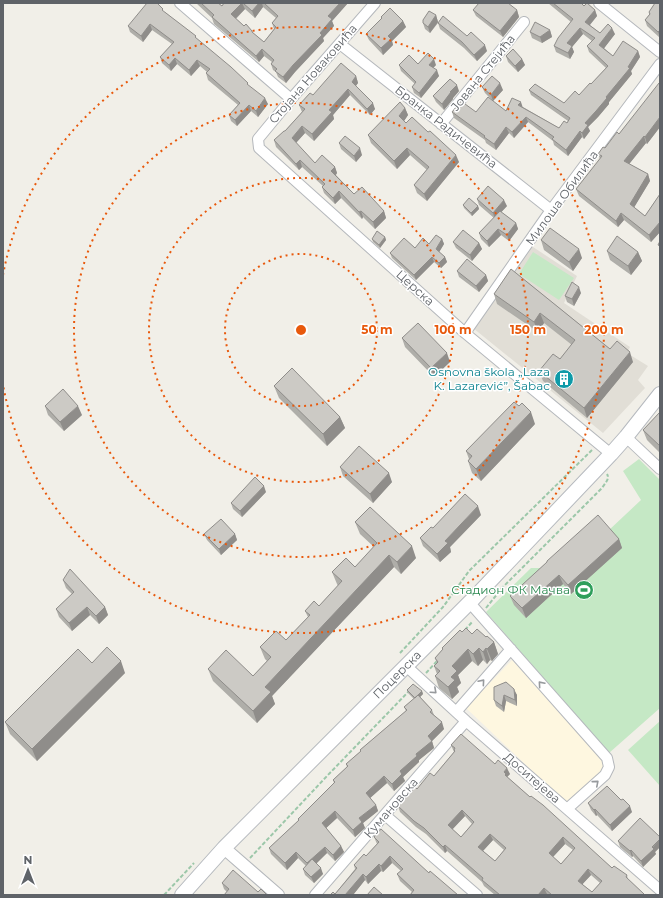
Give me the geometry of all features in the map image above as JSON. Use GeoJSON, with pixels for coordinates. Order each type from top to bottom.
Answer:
{"type":"FeatureCollection","features":[{"type":"Feature","properties":{"kind":"main road","name":"Поцерска"},"geometry":{"type":"LineString","coordinates":[[182,895],[224,848],[402,660],[469,602],[611,454],[660,394]]}},
{"type":"Feature","properties":{"kind":"street"},"geometry":{"type":"LineString","coordinates":[[180,3],[291,99]]}},
{"type":"Feature","properties":{"kind":"street","name":"Стојана Новаковића"},"geometry":{"type":"LineString","coordinates":[[259,148],[258,139],[375,3]]}},
{"type":"Feature","properties":{"kind":"street"},"geometry":{"type":"LineString","coordinates":[[599,3],[660,52]]}},
{"type":"Feature","properties":{"kind":"street","name":"Јована Стејића"},"geometry":{"type":"LineString","coordinates":[[441,124],[524,22]]}},
{"type":"Feature","properties":{"kind":"street","name":"Бранка Радичевића"},"geometry":{"type":"LineString","coordinates":[[340,44],[551,210]]}},
{"type":"Feature","properties":{"kind":"street","name":"Милоша Обилића"},"geometry":{"type":"LineString","coordinates":[[465,333],[551,210],[660,64]]}},
{"type":"Feature","properties":{"kind":"street","name":"Церска"},"geometry":{"type":"LineString","coordinates":[[259,148],[465,333],[611,454]]}},
{"type":"Feature","properties":{"kind":"street"},"geometry":{"type":"LineString","coordinates":[[626,437],[660,469]]}},
{"type":"Feature","properties":{"kind":"street"},"geometry":{"type":"LineString","coordinates":[[469,602],[602,753],[608,762],[608,770],[605,775],[566,809]]}},
{"type":"Feature","properties":{"kind":"street"},"geometry":{"type":"LineString","coordinates":[[456,712],[511,649]]}},
{"type":"Feature","properties":{"kind":"street","name":"Доситејева"},"geometry":{"type":"LineString","coordinates":[[402,660],[420,679],[466,721],[660,890]]}},
{"type":"Feature","properties":{"kind":"street","name":"Кумановска"},"geometry":{"type":"LineString","coordinates":[[315,895],[466,721]]}},
{"type":"Feature","properties":{"kind":"street"},"geometry":{"type":"LineString","coordinates":[[385,815],[477,895]]}},
{"type":"Feature","properties":{"kind":"street"},"geometry":{"type":"LineString","coordinates":[[224,848],[278,895]]}},
{"type":"Feature","properties":{"kind":"path"},"geometry":{"type":"LineString","coordinates":[[402,660],[469,571],[598,444]]}},
{"type":"Feature","properties":{"kind":"path"},"geometry":{"type":"LineString","coordinates":[[464,631],[502,588],[602,488],[608,480],[608,476],[599,466]]}},
{"type":"Feature","properties":{"kind":"path"},"geometry":{"type":"LineString","coordinates":[[244,865],[439,659]]}},
{"type":"Feature","properties":{"kind":"path"},"geometry":{"type":"LineString","coordinates":[[164,895],[196,860]]}},
{"type":"Feature","properties":{"kind":"shaded area"},"geometry":{"type":"Polygon","coordinates":[[[530,245],[577,276],[564,303],[630,347],[627,353],[648,366],[638,380],[645,388],[603,433],[473,328],[530,245]]]}},
{"type":"Feature","properties":{"kind":"shaded area"},"geometry":{"type":"Polygon","coordinates":[[[512,660],[604,762],[604,770],[566,803],[466,708],[512,660]]]}},
{"type":"Feature","properties":{"kind":"green space"},"geometry":{"type":"Polygon","coordinates":[[[533,252],[574,278],[559,300],[519,274],[533,252]]]}},
{"type":"Feature","properties":{"kind":"green space","name":"Стадион ФК Мачва"},"geometry":{"type":"Polygon","coordinates":[[[639,459],[660,480],[660,708],[609,753],[486,612],[531,568],[549,568],[608,531],[641,500],[623,471],[639,459]]]}},
{"type":"Feature","properties":{"kind":"green space"},"geometry":{"type":"Polygon","coordinates":[[[660,721],[660,786],[628,750],[660,721]]]}},
{"type":"Feature","properties":{"kind":"building"},"geometry":{"type":"Polygon","coordinates":[[[147,3],[157,3],[163,9],[162,10],[196,36],[195,37],[248,83],[247,84],[265,98],[256,111],[249,105],[235,120],[229,115],[240,103],[206,73],[210,69],[197,60],[189,70],[175,58],[169,65],[160,57],[174,42],[150,24],[141,36],[128,26],[147,3]]]}},
{"type":"Feature","properties":{"kind":"building"},"geometry":{"type":"Polygon","coordinates":[[[201,3],[218,3],[222,6],[224,3],[242,3],[231,14],[244,26],[246,24],[252,32],[264,42],[276,27],[272,23],[278,16],[264,3],[340,3],[328,16],[332,19],[320,33],[322,35],[283,77],[275,71],[277,69],[271,64],[274,60],[262,49],[256,56],[212,17],[214,15],[201,3]]]}},
{"type":"Feature","properties":{"kind":"building"},"geometry":{"type":"Polygon","coordinates":[[[243,3],[259,3],[252,11],[243,3]]]}},
{"type":"Feature","properties":{"kind":"building"},"geometry":{"type":"Polygon","coordinates":[[[479,3],[508,3],[517,10],[500,31],[473,10],[479,3]]]}},
{"type":"Feature","properties":{"kind":"building"},"geometry":{"type":"Polygon","coordinates":[[[553,3],[581,3],[584,6],[587,3],[595,10],[585,22],[600,33],[608,24],[612,28],[599,45],[613,56],[623,41],[638,51],[628,67],[630,68],[585,123],[588,125],[582,133],[580,131],[566,150],[552,139],[554,137],[526,117],[512,132],[506,127],[494,144],[452,112],[461,101],[476,112],[488,97],[506,111],[512,98],[521,102],[518,105],[559,128],[564,121],[567,123],[570,118],[529,90],[535,84],[564,103],[575,91],[579,95],[608,66],[587,46],[595,38],[580,28],[567,43],[572,46],[568,53],[554,46],[558,38],[573,19],[553,3]]]}},
{"type":"Feature","properties":{"kind":"building"},"geometry":{"type":"Polygon","coordinates":[[[655,3],[660,3],[660,30],[658,32],[645,20],[650,14],[649,12],[655,3]]]}},
{"type":"Feature","properties":{"kind":"building"},"geometry":{"type":"Polygon","coordinates":[[[390,8],[403,21],[388,36],[391,39],[381,48],[366,34],[390,8]]]}},
{"type":"Feature","properties":{"kind":"building"},"geometry":{"type":"Polygon","coordinates":[[[429,11],[436,15],[428,27],[423,23],[423,20],[429,11]]]}},
{"type":"Feature","properties":{"kind":"building"},"geometry":{"type":"Polygon","coordinates":[[[443,16],[467,36],[471,32],[485,45],[474,55],[462,42],[438,23],[443,16]]]}},
{"type":"Feature","properties":{"kind":"building"},"geometry":{"type":"Polygon","coordinates":[[[535,22],[550,30],[540,37],[530,32],[535,22]]]}},
{"type":"Feature","properties":{"kind":"building"},"geometry":{"type":"Polygon","coordinates":[[[513,49],[522,59],[515,66],[506,56],[513,49]]]}},
{"type":"Feature","properties":{"kind":"building"},"geometry":{"type":"Polygon","coordinates":[[[428,53],[434,59],[429,65],[437,70],[419,93],[412,87],[416,82],[399,65],[409,55],[418,64],[428,53]]]}},
{"type":"Feature","properties":{"kind":"building"},"geometry":{"type":"Polygon","coordinates":[[[341,63],[356,76],[352,82],[373,103],[367,109],[348,89],[329,110],[332,112],[312,134],[302,126],[292,138],[315,163],[322,155],[335,167],[331,171],[354,194],[362,187],[384,211],[373,222],[361,211],[359,212],[339,191],[333,198],[322,187],[325,184],[300,160],[296,164],[274,140],[285,131],[305,109],[299,105],[310,93],[313,95],[341,63]]]}},
{"type":"Feature","properties":{"kind":"building"},"geometry":{"type":"Polygon","coordinates":[[[492,76],[500,83],[491,95],[482,87],[492,76]]]}},
{"type":"Feature","properties":{"kind":"building"},"geometry":{"type":"Polygon","coordinates":[[[450,79],[457,85],[442,104],[433,96],[450,79]]]}},
{"type":"Feature","properties":{"kind":"building"},"geometry":{"type":"Polygon","coordinates":[[[659,83],[660,117],[624,161],[648,174],[630,204],[645,216],[660,194],[660,222],[649,235],[621,213],[616,221],[576,189],[602,156],[598,154],[603,147],[605,148],[617,132],[619,134],[659,83]]]}},
{"type":"Feature","properties":{"kind":"building"},"geometry":{"type":"Polygon","coordinates":[[[400,102],[405,108],[399,116],[406,123],[412,117],[456,155],[424,194],[414,185],[429,167],[407,148],[394,161],[368,135],[400,102]]]}},
{"type":"Feature","properties":{"kind":"building"},"geometry":{"type":"Polygon","coordinates":[[[345,136],[360,148],[354,156],[339,143],[345,136]]]}},
{"type":"Feature","properties":{"kind":"building"},"geometry":{"type":"Polygon","coordinates":[[[488,186],[504,200],[493,213],[477,199],[488,186]]]}},
{"type":"Feature","properties":{"kind":"building"},"geometry":{"type":"Polygon","coordinates":[[[469,198],[478,206],[471,213],[463,205],[469,198]]]}},
{"type":"Feature","properties":{"kind":"building"},"geometry":{"type":"Polygon","coordinates":[[[500,211],[516,223],[507,235],[498,229],[487,241],[479,233],[500,211]]]}},
{"type":"Feature","properties":{"kind":"building"},"geometry":{"type":"Polygon","coordinates":[[[550,228],[579,249],[569,262],[541,240],[550,228]]]}},
{"type":"Feature","properties":{"kind":"building"},"geometry":{"type":"Polygon","coordinates":[[[463,230],[479,243],[470,255],[453,242],[463,230]]]}},
{"type":"Feature","properties":{"kind":"building"},"geometry":{"type":"Polygon","coordinates":[[[377,231],[385,237],[379,245],[372,239],[377,231]]]}},
{"type":"Feature","properties":{"kind":"building"},"geometry":{"type":"Polygon","coordinates":[[[436,235],[442,239],[436,249],[445,257],[439,263],[432,257],[414,275],[390,253],[404,238],[415,248],[423,238],[429,244],[436,235]]]}},
{"type":"Feature","properties":{"kind":"building"},"geometry":{"type":"Polygon","coordinates":[[[617,236],[638,252],[628,266],[607,251],[617,236]]]}},
{"type":"Feature","properties":{"kind":"building"},"geometry":{"type":"Polygon","coordinates":[[[467,259],[486,275],[476,286],[457,271],[467,259]]]}},
{"type":"Feature","properties":{"kind":"building"},"geometry":{"type":"Polygon","coordinates":[[[511,269],[610,349],[617,341],[630,352],[584,408],[539,371],[553,354],[560,359],[575,340],[540,313],[534,322],[494,294],[511,269]]]}},
{"type":"Feature","properties":{"kind":"building"},"geometry":{"type":"Polygon","coordinates":[[[572,282],[579,287],[572,299],[565,296],[572,282]]]}},
{"type":"Feature","properties":{"kind":"building"},"geometry":{"type":"Polygon","coordinates":[[[418,323],[447,353],[431,368],[402,338],[418,323]]]}},
{"type":"Feature","properties":{"kind":"building"},"geometry":{"type":"Polygon","coordinates":[[[292,368],[340,417],[323,434],[274,386],[292,368]]]}},
{"type":"Feature","properties":{"kind":"building"},"geometry":{"type":"Polygon","coordinates":[[[63,389],[78,406],[60,422],[45,406],[63,389]]]}},
{"type":"Feature","properties":{"kind":"building"},"geometry":{"type":"Polygon","coordinates":[[[514,402],[519,406],[522,403],[531,412],[476,469],[468,461],[472,456],[466,451],[514,402]]]}},
{"type":"Feature","properties":{"kind":"building"},"geometry":{"type":"Polygon","coordinates":[[[660,412],[660,446],[643,430],[660,412]]]}},
{"type":"Feature","properties":{"kind":"building"},"geometry":{"type":"Polygon","coordinates":[[[359,446],[389,473],[370,494],[340,467],[359,446]]]}},
{"type":"Feature","properties":{"kind":"building"},"geometry":{"type":"Polygon","coordinates":[[[255,477],[264,486],[240,511],[231,503],[255,477]]]}},
{"type":"Feature","properties":{"kind":"building"},"geometry":{"type":"Polygon","coordinates":[[[465,494],[478,506],[445,541],[448,543],[437,554],[420,538],[431,527],[433,528],[465,494]]]}},
{"type":"Feature","properties":{"kind":"building"},"geometry":{"type":"Polygon","coordinates":[[[370,507],[412,546],[397,562],[389,555],[265,687],[271,692],[253,711],[208,669],[226,650],[253,676],[271,657],[260,647],[276,631],[286,640],[310,615],[305,611],[314,601],[319,606],[342,581],[332,572],[346,558],[355,567],[377,543],[355,522],[370,507]]]}},
{"type":"Feature","properties":{"kind":"building"},"geometry":{"type":"Polygon","coordinates":[[[598,515],[619,539],[568,585],[559,575],[522,608],[510,596],[598,515]]]}},
{"type":"Feature","properties":{"kind":"building"},"geometry":{"type":"Polygon","coordinates":[[[221,519],[235,534],[219,549],[204,534],[221,519]]]}},
{"type":"Feature","properties":{"kind":"building"},"geometry":{"type":"Polygon","coordinates":[[[70,569],[105,607],[96,616],[87,607],[69,623],[56,609],[74,592],[63,580],[70,569]]]}},
{"type":"Feature","properties":{"kind":"building"},"geometry":{"type":"Polygon","coordinates":[[[466,628],[472,634],[477,629],[494,642],[483,652],[479,648],[473,654],[468,649],[452,666],[457,671],[451,677],[455,680],[448,687],[435,676],[440,671],[434,666],[438,662],[435,658],[443,649],[442,648],[460,630],[462,632],[466,628]]]}},
{"type":"Feature","properties":{"kind":"building"},"geometry":{"type":"Polygon","coordinates":[[[107,647],[121,661],[32,749],[5,722],[78,649],[92,663],[107,647]]]}},
{"type":"Feature","properties":{"kind":"building"},"geometry":{"type":"Polygon","coordinates":[[[506,682],[514,689],[515,700],[504,695],[502,706],[494,700],[494,687],[506,682]]]}},
{"type":"Feature","properties":{"kind":"building"},"geometry":{"type":"Polygon","coordinates":[[[413,684],[422,691],[415,698],[407,690],[413,684]]]}},
{"type":"Feature","properties":{"kind":"building"},"geometry":{"type":"Polygon","coordinates":[[[418,695],[432,710],[430,712],[442,722],[428,736],[432,741],[416,754],[417,756],[400,771],[402,774],[392,784],[384,776],[366,793],[376,805],[359,818],[362,822],[353,830],[335,811],[322,823],[341,846],[333,855],[325,847],[307,863],[296,852],[285,863],[269,848],[299,820],[298,819],[335,782],[333,780],[348,766],[346,764],[361,751],[360,750],[407,710],[404,707],[418,695]]]}},
{"type":"Feature","properties":{"kind":"building"},"geometry":{"type":"Polygon","coordinates":[[[461,734],[495,764],[498,760],[507,768],[504,772],[506,774],[505,775],[530,797],[531,796],[543,805],[612,868],[614,866],[627,875],[626,877],[644,894],[552,895],[544,888],[538,895],[500,895],[482,880],[483,878],[445,845],[443,847],[424,828],[398,806],[415,787],[417,789],[430,773],[434,776],[455,751],[455,748],[451,745],[461,734]],[[462,810],[448,825],[461,837],[474,822],[462,810]],[[490,834],[478,847],[495,861],[506,848],[490,834]],[[563,837],[549,853],[561,864],[575,848],[563,837]],[[588,869],[578,881],[592,892],[602,881],[588,869]]]}},
{"type":"Feature","properties":{"kind":"building"},"geometry":{"type":"Polygon","coordinates":[[[607,786],[621,800],[623,799],[630,806],[610,825],[588,803],[607,786]]]}},
{"type":"Feature","properties":{"kind":"building"},"geometry":{"type":"Polygon","coordinates":[[[640,818],[660,837],[660,839],[652,847],[654,849],[641,861],[631,850],[630,851],[618,841],[640,818]]]}},
{"type":"Feature","properties":{"kind":"building"},"geometry":{"type":"Polygon","coordinates":[[[381,829],[429,873],[430,871],[458,895],[410,895],[414,890],[397,874],[403,869],[390,856],[381,866],[379,864],[366,877],[363,874],[345,895],[330,895],[333,892],[335,894],[357,868],[354,865],[364,854],[366,856],[379,842],[374,837],[381,829]]]}},
{"type":"Feature","properties":{"kind":"building"},"geometry":{"type":"Polygon","coordinates":[[[312,859],[321,868],[311,877],[303,869],[312,859]]]}},
{"type":"Feature","properties":{"kind":"building"},"geometry":{"type":"Polygon","coordinates":[[[233,870],[258,892],[261,889],[267,895],[224,895],[229,889],[222,883],[233,870]]]}},
{"type":"Feature","properties":{"kind":"building"},"geometry":{"type":"Polygon","coordinates":[[[374,887],[383,895],[367,895],[374,887]]]}},
{"type":"Feature","properties":{"kind":"place","name":"Osnovna škola „Laza K. Lazarević”, Šabac"},"geometry":{"type":"Point","coordinates":[564,379]}},
{"type":"Feature","properties":{"kind":"place","name":"Стадион ФК Мачва"},"geometry":{"type":"Point","coordinates":[584,590]}}]}
